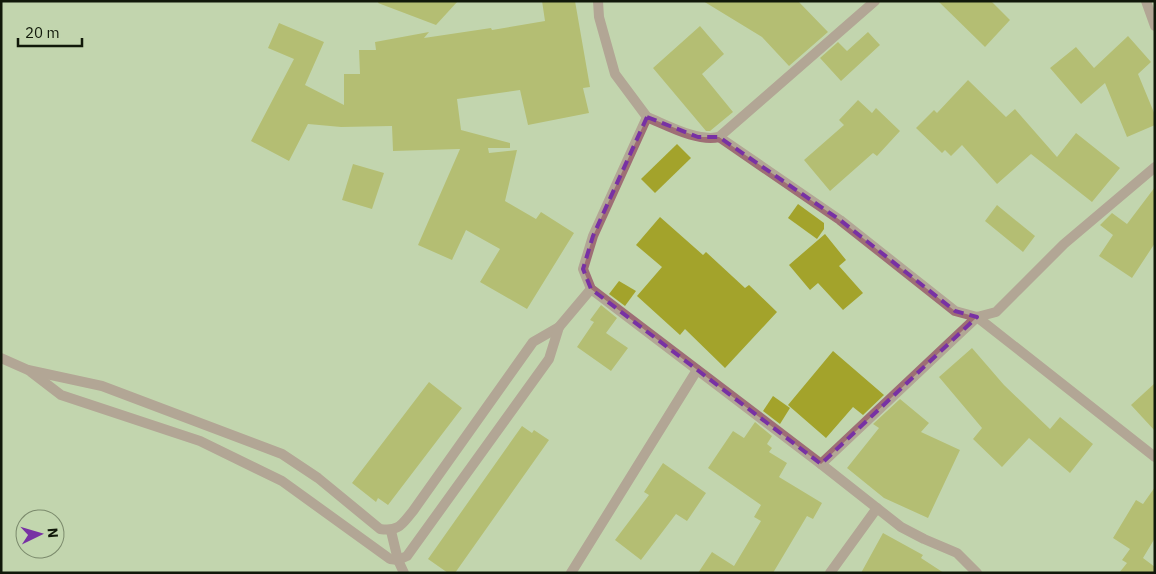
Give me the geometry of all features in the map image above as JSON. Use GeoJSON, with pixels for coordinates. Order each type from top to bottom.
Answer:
{"type":"FeatureCollection","features":[{"type":"Feature","properties":{"kind":"street"},"geometry":{"type":"LineString","coordinates":[[598,1],[599,17],[615,74],[647,116],[698,137],[711,139],[719,137],[875,1]]}},
{"type":"Feature","properties":{"kind":"street"},"geometry":{"type":"LineString","coordinates":[[1146,1],[1155,26]]}},
{"type":"Feature","properties":{"kind":"street"},"geometry":{"type":"LineString","coordinates":[[647,116],[593,236],[584,269],[591,289],[901,527],[957,553],[977,573]]}},
{"type":"Feature","properties":{"kind":"street"},"geometry":{"type":"LineString","coordinates":[[719,137],[840,220],[955,311],[977,317],[1155,456]]}},
{"type":"Feature","properties":{"kind":"street"},"geometry":{"type":"LineString","coordinates":[[821,464],[977,317],[996,312],[1064,244],[1155,167]]}},
{"type":"Feature","properties":{"kind":"street"},"geometry":{"type":"LineString","coordinates":[[1,358],[28,370],[102,386],[282,454],[318,478],[380,529],[390,531],[400,526],[414,511],[533,342],[559,327],[591,289]]}},
{"type":"Feature","properties":{"kind":"street"},"geometry":{"type":"LineString","coordinates":[[28,370],[61,395],[200,441],[282,481],[390,559],[398,560],[407,556],[549,359],[559,327]]}},
{"type":"Feature","properties":{"kind":"street"},"geometry":{"type":"LineString","coordinates":[[571,573],[697,370]]}},
{"type":"Feature","properties":{"kind":"street"},"geometry":{"type":"LineString","coordinates":[[830,573],[877,508]]}},
{"type":"Feature","properties":{"kind":"street"},"geometry":{"type":"LineString","coordinates":[[390,531],[398,560],[404,573]]}},
{"type":"Feature","properties":{"kind":"highlighted area"},"geometry":{"type":"Polygon","coordinates":[[[647,117],[698,137],[719,137],[840,220],[955,311],[977,317],[821,464],[591,289],[583,269],[593,236],[647,117]]]}},
{"type":"Feature","properties":{"kind":"building"},"geometry":{"type":"Polygon","coordinates":[[[379,1],[458,1],[436,25],[378,3],[379,1]]]}},
{"type":"Feature","properties":{"kind":"building"},"geometry":{"type":"Polygon","coordinates":[[[542,1],[575,1],[590,87],[583,88],[589,113],[528,125],[520,90],[457,99],[461,130],[510,143],[510,148],[488,148],[489,153],[517,150],[505,201],[536,219],[541,212],[574,233],[527,309],[480,282],[500,249],[466,230],[452,260],[418,245],[460,149],[393,151],[392,126],[341,127],[308,124],[289,161],[251,141],[294,59],[268,48],[279,23],[324,42],[305,85],[344,105],[344,74],[360,74],[359,50],[376,50],[375,42],[429,32],[424,38],[491,28],[492,30],[545,21],[542,1]]]}},
{"type":"Feature","properties":{"kind":"building"},"geometry":{"type":"Polygon","coordinates":[[[703,1],[798,1],[828,32],[789,66],[762,37],[703,1]]]}},
{"type":"Feature","properties":{"kind":"building"},"geometry":{"type":"Polygon","coordinates":[[[938,1],[991,1],[1010,20],[985,47],[938,1]]]}},
{"type":"Feature","properties":{"kind":"building"},"geometry":{"type":"Polygon","coordinates":[[[700,26],[724,54],[702,74],[733,112],[710,131],[706,131],[653,68],[700,26]]]}},
{"type":"Feature","properties":{"kind":"building"},"geometry":{"type":"Polygon","coordinates":[[[868,32],[880,45],[841,81],[820,58],[838,42],[847,51],[868,32]]]}},
{"type":"Feature","properties":{"kind":"building"},"geometry":{"type":"Polygon","coordinates":[[[1128,36],[1151,62],[1138,74],[1155,115],[1155,125],[1127,137],[1105,83],[1081,104],[1050,68],[1076,47],[1094,68],[1128,36]]]}},
{"type":"Feature","properties":{"kind":"building"},"geometry":{"type":"Polygon","coordinates":[[[968,80],[1006,117],[1015,109],[1057,157],[1076,133],[1120,168],[1092,202],[1031,154],[997,184],[962,145],[951,156],[945,150],[942,153],[916,128],[934,110],[937,113],[968,80]]]}},
{"type":"Feature","properties":{"kind":"building"},"geometry":{"type":"Polygon","coordinates":[[[858,100],[872,113],[876,108],[900,131],[877,156],[873,153],[830,191],[804,160],[844,125],[839,120],[858,100]]]}},
{"type":"Feature","properties":{"kind":"building"},"geometry":{"type":"Polygon","coordinates":[[[677,144],[691,158],[655,193],[641,179],[677,144]]]}},
{"type":"Feature","properties":{"kind":"building"},"geometry":{"type":"Polygon","coordinates":[[[353,164],[384,173],[372,209],[342,200],[353,164]]]}},
{"type":"Feature","properties":{"kind":"building"},"geometry":{"type":"Polygon","coordinates":[[[1155,187],[1155,243],[1132,278],[1099,256],[1113,235],[1100,225],[1112,213],[1127,224],[1155,187]]]}},
{"type":"Feature","properties":{"kind":"building"},"geometry":{"type":"Polygon","coordinates":[[[798,204],[824,223],[824,229],[817,239],[788,218],[798,204]]]}},
{"type":"Feature","properties":{"kind":"building"},"geometry":{"type":"Polygon","coordinates":[[[997,205],[1035,236],[1023,252],[985,221],[997,205]]]}},
{"type":"Feature","properties":{"kind":"building"},"geometry":{"type":"Polygon","coordinates":[[[660,217],[703,255],[706,252],[745,288],[749,285],[777,312],[725,368],[685,329],[680,335],[637,296],[662,267],[636,245],[660,217]]]}},
{"type":"Feature","properties":{"kind":"building"},"geometry":{"type":"Polygon","coordinates":[[[825,234],[846,260],[839,266],[863,293],[843,310],[818,283],[810,290],[789,265],[825,234]]]}},
{"type":"Feature","properties":{"kind":"building"},"geometry":{"type":"Polygon","coordinates":[[[619,281],[636,291],[625,306],[609,294],[619,281]]]}},
{"type":"Feature","properties":{"kind":"building"},"geometry":{"type":"Polygon","coordinates":[[[601,305],[617,318],[606,333],[628,348],[611,371],[577,347],[594,322],[590,320],[601,305]]]}},
{"type":"Feature","properties":{"kind":"building"},"geometry":{"type":"Polygon","coordinates":[[[972,348],[1004,385],[1050,429],[1060,417],[1093,444],[1070,473],[1029,438],[1002,467],[973,439],[982,428],[939,377],[972,348]]]}},
{"type":"Feature","properties":{"kind":"building"},"geometry":{"type":"Polygon","coordinates":[[[833,351],[884,395],[863,415],[853,407],[826,438],[788,405],[833,351]]]}},
{"type":"Feature","properties":{"kind":"building"},"geometry":{"type":"Polygon","coordinates":[[[429,382],[462,408],[388,505],[378,498],[376,502],[352,483],[429,382]]]}},
{"type":"Feature","properties":{"kind":"building"},"geometry":{"type":"Polygon","coordinates":[[[1155,383],[1155,431],[1131,405],[1155,383]]]}},
{"type":"Feature","properties":{"kind":"building"},"geometry":{"type":"Polygon","coordinates":[[[773,396],[790,408],[780,424],[763,411],[773,396]]]}},
{"type":"Feature","properties":{"kind":"building"},"geometry":{"type":"Polygon","coordinates":[[[900,399],[929,423],[921,432],[960,450],[928,518],[884,498],[847,468],[879,428],[873,424],[900,399]]]}},
{"type":"Feature","properties":{"kind":"building"},"geometry":{"type":"Polygon","coordinates":[[[755,422],[772,436],[767,444],[772,448],[769,452],[787,463],[779,477],[822,503],[813,519],[807,516],[773,573],[698,573],[712,552],[734,566],[761,521],[754,517],[761,505],[708,468],[733,431],[744,438],[755,422]]]}},
{"type":"Feature","properties":{"kind":"building"},"geometry":{"type":"Polygon","coordinates":[[[522,426],[532,433],[534,430],[549,440],[455,573],[448,573],[428,559],[522,426]]]}},
{"type":"Feature","properties":{"kind":"building"},"geometry":{"type":"Polygon","coordinates":[[[663,463],[706,493],[687,521],[676,514],[641,560],[615,540],[649,495],[644,492],[663,463]]]}},
{"type":"Feature","properties":{"kind":"building"},"geometry":{"type":"Polygon","coordinates":[[[1155,487],[1155,538],[1143,558],[1155,567],[1155,573],[1119,573],[1127,563],[1122,560],[1130,549],[1113,538],[1136,500],[1143,504],[1155,487]]]}},
{"type":"Feature","properties":{"kind":"building"},"geometry":{"type":"Polygon","coordinates":[[[883,533],[923,555],[921,558],[944,573],[861,573],[883,533]]]}}]}
